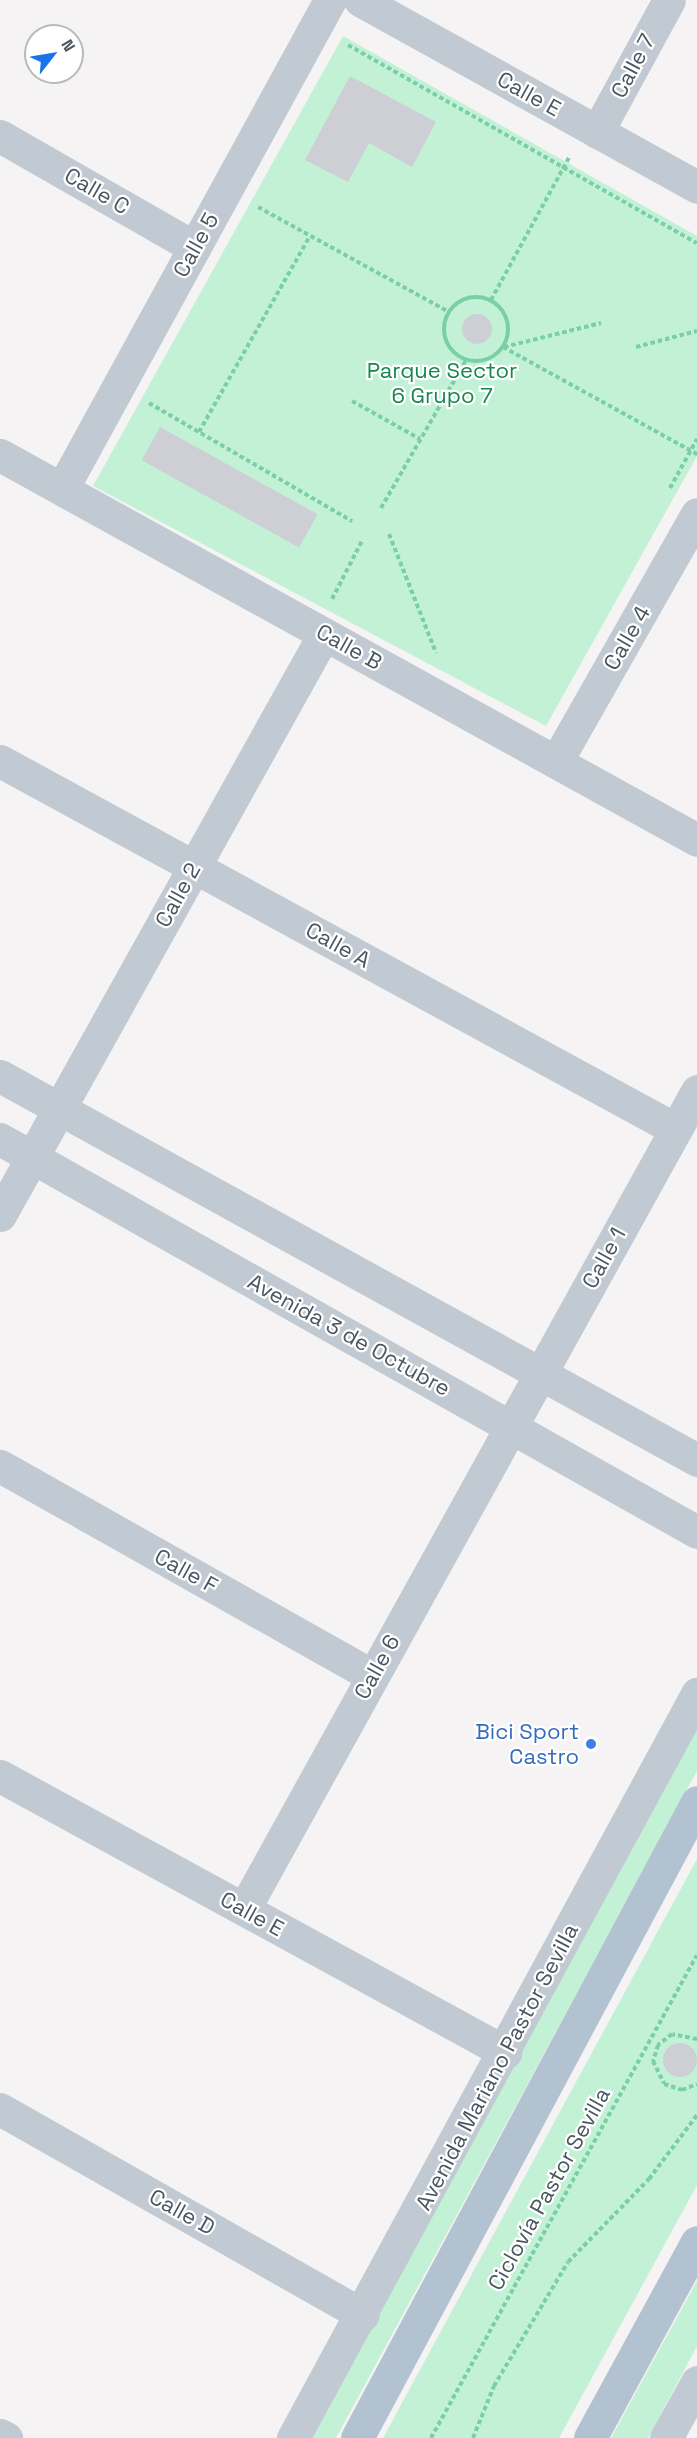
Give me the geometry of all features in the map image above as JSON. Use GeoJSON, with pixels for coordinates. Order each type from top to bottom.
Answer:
{"type":"FeatureCollection","features":[{"type":"Feature","properties":{"kind":"main road"},"geometry":{"type":"LineString","coordinates":[[357,2438],[697,1802]]}},
{"type":"Feature","properties":{"kind":"main road"},"geometry":{"type":"LineString","coordinates":[[590,2438],[697,2242]]}},
{"type":"Feature","properties":{"kind":"street","name":"Calle 5"},"geometry":{"type":"LineString","coordinates":[[62,489],[330,0]]}},
{"type":"Feature","properties":{"kind":"street","name":"Calle E"},"geometry":{"type":"LineString","coordinates":[[360,0],[697,187]]}},
{"type":"Feature","properties":{"kind":"street","name":"Calle 7"},"geometry":{"type":"LineString","coordinates":[[592,129],[669,0]]}},
{"type":"Feature","properties":{"kind":"street","name":"Calle C"},"geometry":{"type":"LineString","coordinates":[[0,136],[194,247]]}},
{"type":"Feature","properties":{"kind":"street","name":"Calle B"},"geometry":{"type":"LineString","coordinates":[[0,455],[62,489],[331,615],[556,762],[697,840]]}},
{"type":"Feature","properties":{"kind":"street","name":"Calle 4"},"geometry":{"type":"LineString","coordinates":[[556,762],[696,519]]}},
{"type":"Feature","properties":{"kind":"street","name":"Calle 2"},"geometry":{"type":"LineString","coordinates":[[32,1157],[331,615]]}},
{"type":"Feature","properties":{"kind":"street","name":"Calle A"},"geometry":{"type":"LineString","coordinates":[[0,760],[675,1130]]}},
{"type":"Feature","properties":{"kind":"street"},"geometry":{"type":"LineString","coordinates":[[0,1077],[697,1460]]}},
{"type":"Feature","properties":{"kind":"street","name":"Calle 1"},"geometry":{"type":"LineString","coordinates":[[511,1425],[697,1091]]}},
{"type":"Feature","properties":{"kind":"street","name":"Avenida 3 de Octubre"},"geometry":{"type":"LineString","coordinates":[[0,1139],[511,1425],[697,1532]]}},
{"type":"Feature","properties":{"kind":"street"},"geometry":{"type":"LineString","coordinates":[[0,1215],[32,1157]]}},
{"type":"Feature","properties":{"kind":"street","name":"Calle 6"},"geometry":{"type":"LineString","coordinates":[[244,1910],[511,1425]]}},
{"type":"Feature","properties":{"kind":"street","name":"Calle F"},"geometry":{"type":"LineString","coordinates":[[0,1466],[372,1676]]}},
{"type":"Feature","properties":{"kind":"street","name":"Avenida Mariano Pastor Sevilla"},"geometry":{"type":"LineString","coordinates":[[294,2438],[697,1694]]}},
{"type":"Feature","properties":{"kind":"street","name":"Calle E"},"geometry":{"type":"LineString","coordinates":[[4,1788],[244,1910],[505,2052]]}},
{"type":"Feature","properties":{"kind":"street","name":"Calle D"},"geometry":{"type":"LineString","coordinates":[[0,2109],[363,2314]]}},
{"type":"Feature","properties":{"kind":"street"},"geometry":{"type":"LineString","coordinates":[[666,2438],[697,2382]]}},
{"type":"Feature","properties":{"kind":"street"},"geometry":{"type":"LineString","coordinates":[[0,2435],[6,2438]]}},
{"type":"Feature","properties":{"kind":"path"},"geometry":{"type":"LineString","coordinates":[[342,55],[348,45],[697,243]]}},
{"type":"Feature","properties":{"kind":"path"},"geometry":{"type":"LineString","coordinates":[[491,300],[564,168],[592,129]]}},
{"type":"Feature","properties":{"kind":"path"},"geometry":{"type":"LineString","coordinates":[[226,189],[449,312]]}},
{"type":"Feature","properties":{"kind":"path"},"geometry":{"type":"LineString","coordinates":[[252,217],[264,197]]}},
{"type":"Feature","properties":{"kind":"path"},"geometry":{"type":"LineString","coordinates":[[199,432],[310,236]]}},
{"type":"Feature","properties":{"kind":"path"},"geometry":{"type":"LineString","coordinates":[[504,347],[506,316],[491,300],[470,297],[449,312],[445,337],[456,355],[466,360],[487,360],[504,347],[601,323]]}},
{"type":"Feature","properties":{"kind":"path"},"geometry":{"type":"LineString","coordinates":[[636,347],[697,332]]}},
{"type":"Feature","properties":{"kind":"path"},"geometry":{"type":"LineString","coordinates":[[504,347],[697,454]]}},
{"type":"Feature","properties":{"kind":"path"},"geometry":{"type":"LineString","coordinates":[[381,508],[466,360]]}},
{"type":"Feature","properties":{"kind":"path"},"geometry":{"type":"LineString","coordinates":[[143,413],[154,393]]}},
{"type":"Feature","properties":{"kind":"path"},"geometry":{"type":"LineString","coordinates":[[352,401],[420,439]]}},
{"type":"Feature","properties":{"kind":"path"},"geometry":{"type":"LineString","coordinates":[[149,403],[352,521]]}},
{"type":"Feature","properties":{"kind":"path"},"geometry":{"type":"LineString","coordinates":[[668,492],[697,439]]}},
{"type":"Feature","properties":{"kind":"path"},"geometry":{"type":"LineString","coordinates":[[389,534],[440,663],[429,657]]}},
{"type":"Feature","properties":{"kind":"path"},"geometry":{"type":"LineString","coordinates":[[331,615],[362,541]]}},
{"type":"Feature","properties":{"kind":"path"},"geometry":{"type":"LineString","coordinates":[[319,598],[331,615]]}},
{"type":"Feature","properties":{"kind":"path","name":"Ciclovía Pastor Sevilla"},"geometry":{"type":"LineString","coordinates":[[431,2438],[697,1955]]}},
{"type":"Feature","properties":{"kind":"path"},"geometry":{"type":"LineString","coordinates":[[697,2039],[672,2034],[658,2045],[654,2070],[664,2084],[682,2090],[697,2084]]}},
{"type":"Feature","properties":{"kind":"path"},"geometry":{"type":"LineString","coordinates":[[650,2040],[658,2045]]}},
{"type":"Feature","properties":{"kind":"path"},"geometry":{"type":"LineString","coordinates":[[473,2438],[494,2386],[568,2262],[649,2179],[697,2115]]}},
{"type":"Feature","properties":{"kind":"green space","name":"Parque Sector 6 Grupo 7"},"geometry":{"type":"Polygon","coordinates":[[[343,36],[697,236],[697,456],[546,726],[93,486],[343,36]]]}},
{"type":"Feature","properties":{"kind":"green space"},"geometry":{"type":"Polygon","coordinates":[[[697,1718],[697,1771],[336,2438],[304,2438],[697,1718]]]}},
{"type":"Feature","properties":{"kind":"green space"},"geometry":{"type":"Polygon","coordinates":[[[697,1859],[697,2185],[559,2438],[383,2438],[697,1859]]]}},
{"type":"Feature","properties":{"kind":"green space"},"geometry":{"type":"Polygon","coordinates":[[[697,2281],[697,2346],[648,2438],[611,2438],[697,2281]]]}},
{"type":"Feature","properties":{"kind":"building"},"geometry":{"type":"Polygon","coordinates":[[[350,76],[436,122],[412,167],[369,143],[348,182],[305,160],[350,76]]]}},
{"type":"Feature","properties":{"kind":"building"},"geometry":{"type":"Polygon","coordinates":[[[477,314],[488,318],[492,329],[488,340],[477,344],[466,340],[462,329],[466,318],[477,314]]]}},
{"type":"Feature","properties":{"kind":"building"},"geometry":{"type":"Polygon","coordinates":[[[160,427],[317,514],[299,548],[142,460],[160,427]]]}},
{"type":"Feature","properties":{"kind":"building"},"geometry":{"type":"Polygon","coordinates":[[[680,2043],[692,2048],[697,2060],[692,2072],[680,2077],[668,2072],[663,2060],[668,2048],[680,2043]]]}},
{"type":"Feature","properties":{"kind":"place","name":"Bici Sport Castro"},"geometry":{"type":"Point","coordinates":[591,1744]}}]}
